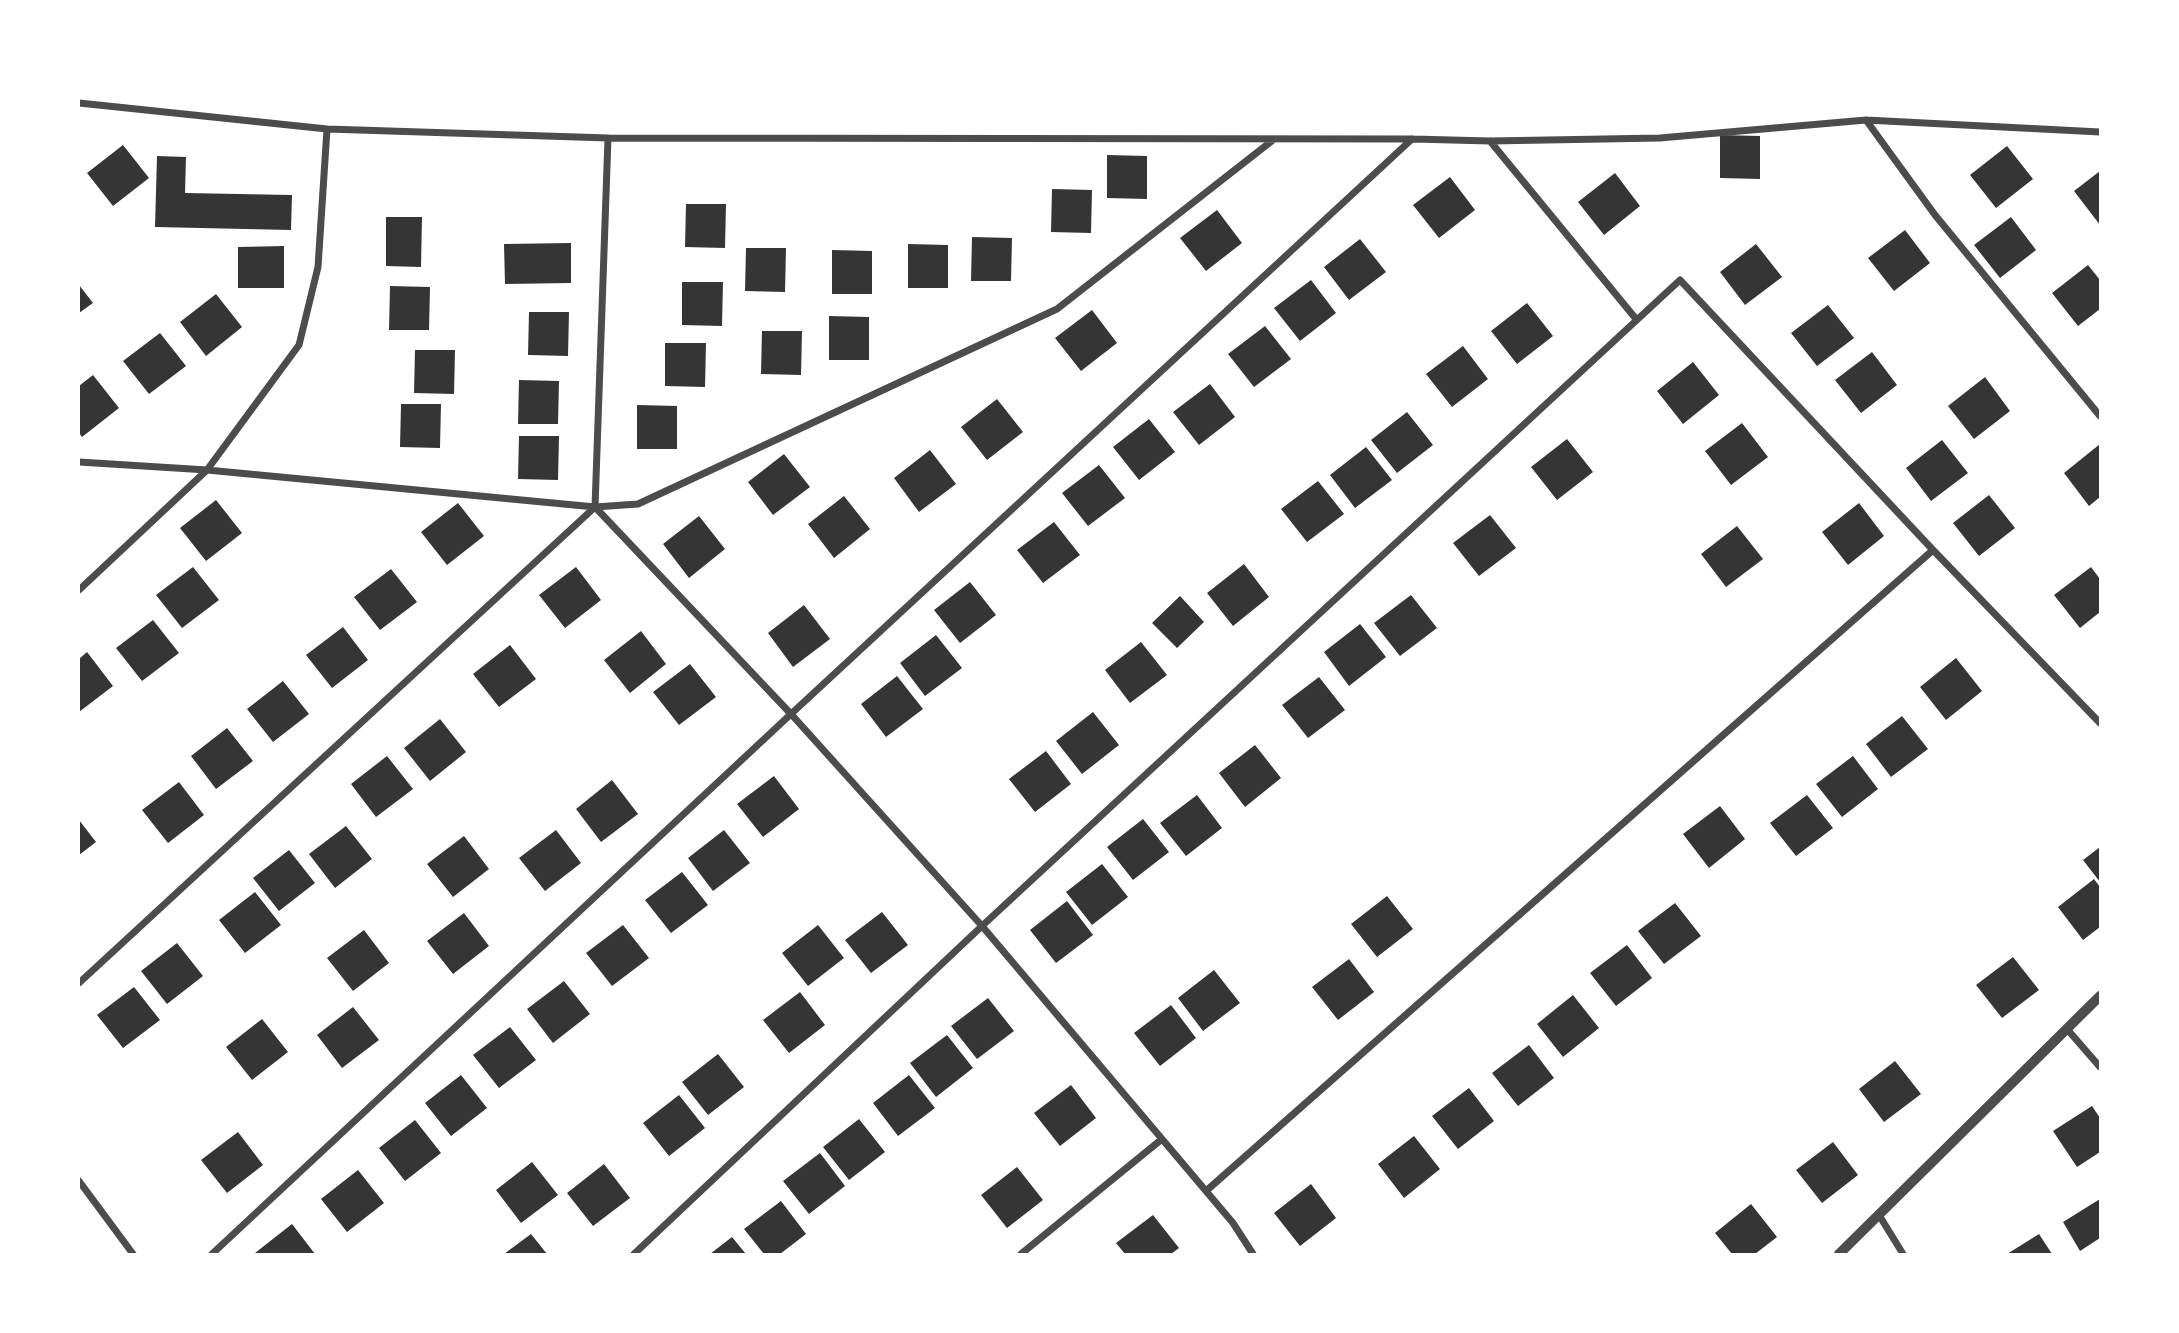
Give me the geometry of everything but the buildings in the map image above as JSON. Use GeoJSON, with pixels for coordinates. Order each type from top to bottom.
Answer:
{"type":"FeatureCollection","features":[{"type":"Feature","properties":{"kind":"street"},"geometry":{"type":"LineString","coordinates":[[79,103],[327,129],[608,138],[1490,141],[1660,138],[1866,120],[2100,132]]}},
{"type":"Feature","properties":{"kind":"street"},"geometry":{"type":"LineString","coordinates":[[1866,120],[1935,215],[2100,416]]}},
{"type":"Feature","properties":{"kind":"street"},"geometry":{"type":"LineString","coordinates":[[79,590],[207,470],[299,345],[318,267],[327,129]]}},
{"type":"Feature","properties":{"kind":"street"},"geometry":{"type":"LineString","coordinates":[[79,983],[595,507],[608,138]]}},
{"type":"Feature","properties":{"kind":"street"},"geometry":{"type":"LineString","coordinates":[[212,1254],[790,714],[1413,139]]}},
{"type":"Feature","properties":{"kind":"street"},"geometry":{"type":"LineString","coordinates":[[79,462],[207,470],[595,507],[638,503],[1057,309],[1273,140]]}},
{"type":"Feature","properties":{"kind":"street"},"geometry":{"type":"LineString","coordinates":[[1490,141],[1636,319]]}},
{"type":"Feature","properties":{"kind":"street"},"geometry":{"type":"LineString","coordinates":[[634,1254],[982,926],[1680,280],[1933,550],[2100,723]]}},
{"type":"Feature","properties":{"kind":"street"},"geometry":{"type":"LineString","coordinates":[[595,507],[790,714],[982,926],[1233,1223],[1253,1254]]}},
{"type":"Feature","properties":{"kind":"street"},"geometry":{"type":"LineString","coordinates":[[1206,1191],[1933,550]]}},
{"type":"Feature","properties":{"kind":"street"},"geometry":{"type":"LineString","coordinates":[[2093,717],[2100,710]]}},
{"type":"Feature","properties":{"kind":"street"},"geometry":{"type":"LineString","coordinates":[[1839,1254],[2100,996]]}},
{"type":"Feature","properties":{"kind":"street"},"geometry":{"type":"LineString","coordinates":[[2067,1029],[2100,1067]]}},
{"type":"Feature","properties":{"kind":"street"},"geometry":{"type":"LineString","coordinates":[[1021,1254],[1162,1139]]}},
{"type":"Feature","properties":{"kind":"street"},"geometry":{"type":"LineString","coordinates":[[79,1181],[133,1254]]}},
{"type":"Feature","properties":{"kind":"street"},"geometry":{"type":"LineString","coordinates":[[1879,1215],[1903,1254]]}}]}
